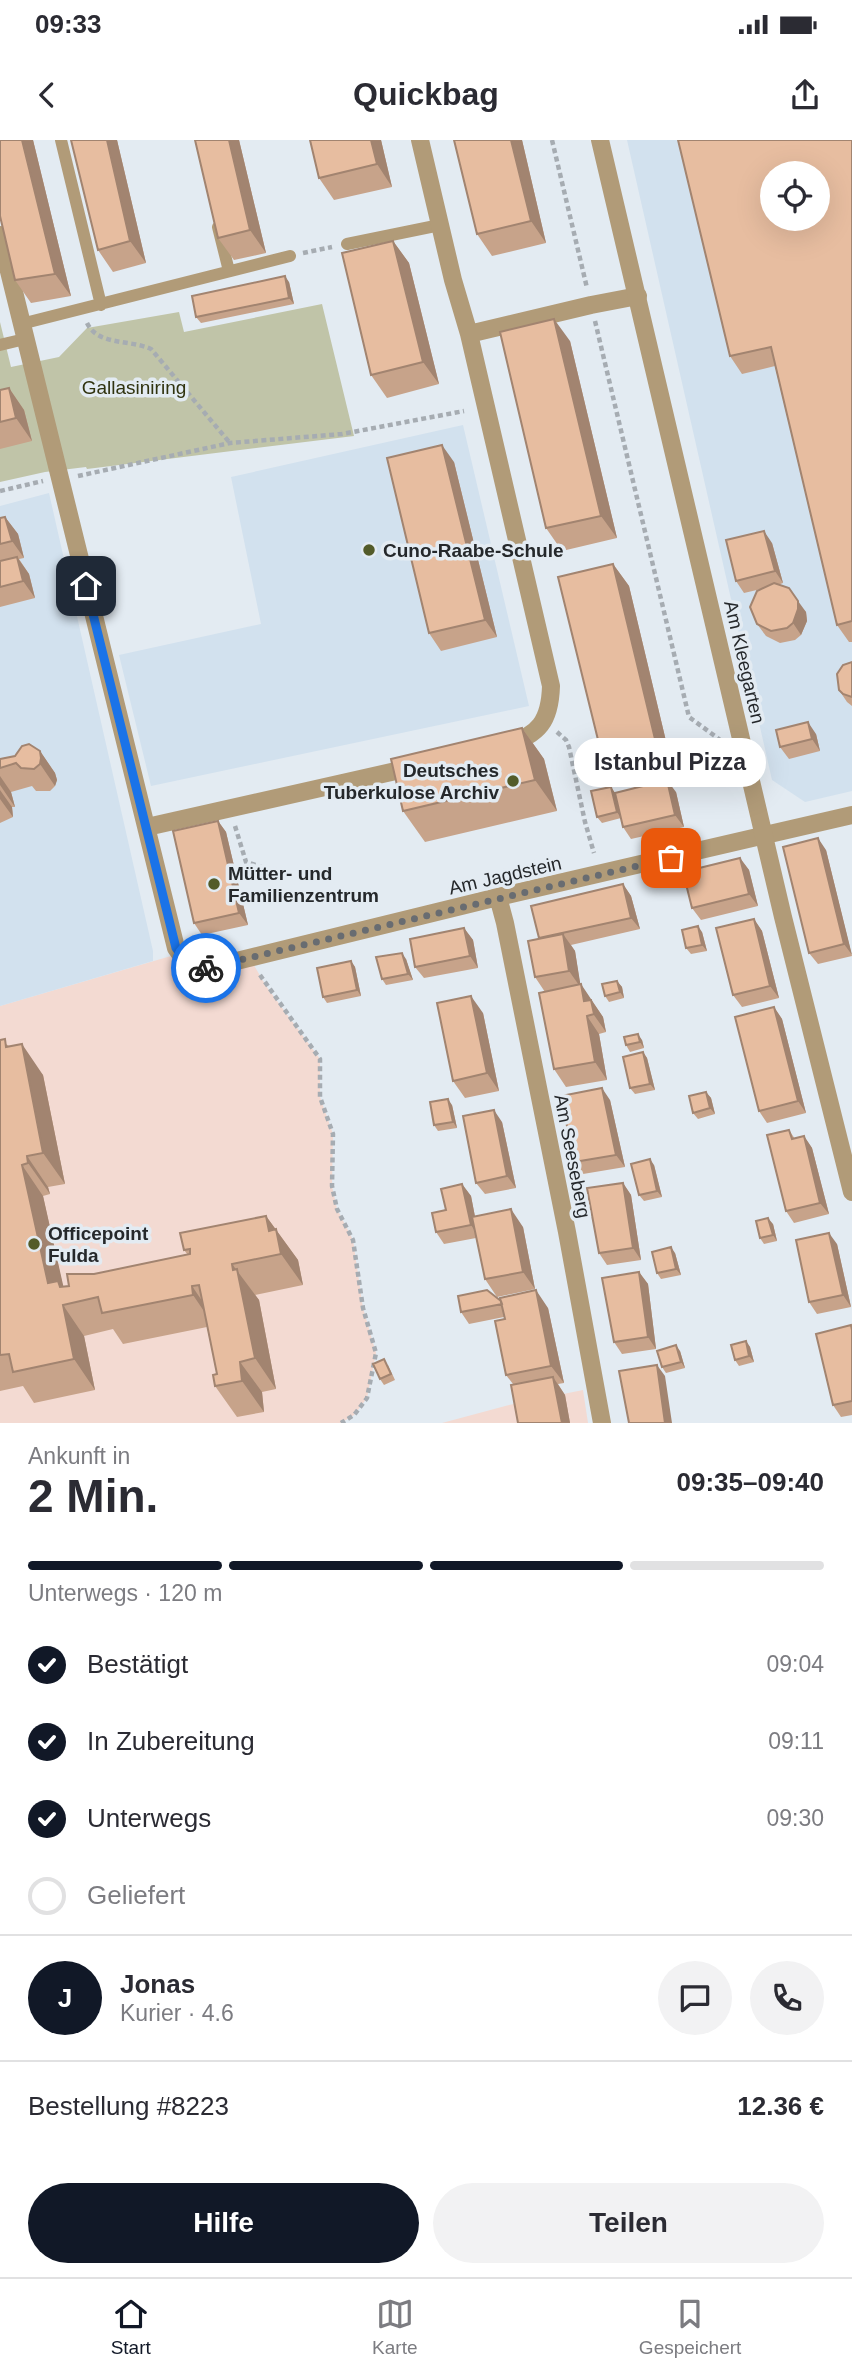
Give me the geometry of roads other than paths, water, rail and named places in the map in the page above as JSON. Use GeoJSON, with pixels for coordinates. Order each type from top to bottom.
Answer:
{"type":"FeatureCollection","features":[{"type":"Feature","properties":{"kind":"street"},"geometry":{"type":"LineString","coordinates":[[420,140],[469,334],[551,686],[548,708],[538,729],[524,739],[485,750]]}},
{"type":"Feature","properties":{"kind":"street","name":"Am Kleegarten"},"geometry":{"type":"LineString","coordinates":[[600,140],[786,930],[852,1192]]}},
{"type":"Feature","properties":{"kind":"street"},"geometry":{"type":"LineString","coordinates":[[0,235],[147,827],[434,762]]}},
{"type":"Feature","properties":{"kind":"street"},"geometry":{"type":"LineString","coordinates":[[469,334],[638,296]]}},
{"type":"Feature","properties":{"kind":"street","name":"Am Jagdstein"},"geometry":{"type":"LineString","coordinates":[[147,827],[176,948],[186,962],[208,968],[852,815]]}},
{"type":"Feature","properties":{"kind":"street","name":"Am Seeseberg"},"geometry":{"type":"LineString","coordinates":[[498,897],[564,1219],[602,1423]]}},
{"type":"Feature","properties":{"kind":"lane"},"geometry":{"type":"LineString","coordinates":[[61,140],[101,304]]}},
{"type":"Feature","properties":{"kind":"lane"},"geometry":{"type":"LineString","coordinates":[[216,221],[229,271]]}},
{"type":"Feature","properties":{"kind":"lane"},"geometry":{"type":"LineString","coordinates":[[346,244],[440,225]]}},
{"type":"Feature","properties":{"kind":"lane"},"geometry":{"type":"LineString","coordinates":[[0,345],[23,332],[101,304],[290,256]]}},
{"type":"Feature","properties":{"kind":"place","name":"Cuno-Raabe-Schule"},"geometry":{"type":"Point","coordinates":[369,550]}},
{"type":"Feature","properties":{"kind":"place","name":"Deutsches Tuberkulose Archiv"},"geometry":{"type":"Point","coordinates":[513,781]}},
{"type":"Feature","properties":{"kind":"place","name":"Istanbul Pizza"},"geometry":{"type":"Point","coordinates":[671,858]}},
{"type":"Feature","properties":{"kind":"place","name":"Mütter- und Familienzentrum"},"geometry":{"type":"Point","coordinates":[214,884]}},
{"type":"Feature","properties":{"kind":"place","name":"Officepoint Fulda"},"geometry":{"type":"Point","coordinates":[34,1244]}},
{"type":"Feature","properties":{"kind":"park label","name":"Gallasiniring"},"geometry":{"type":"Point","coordinates":[134,387]}}]}
